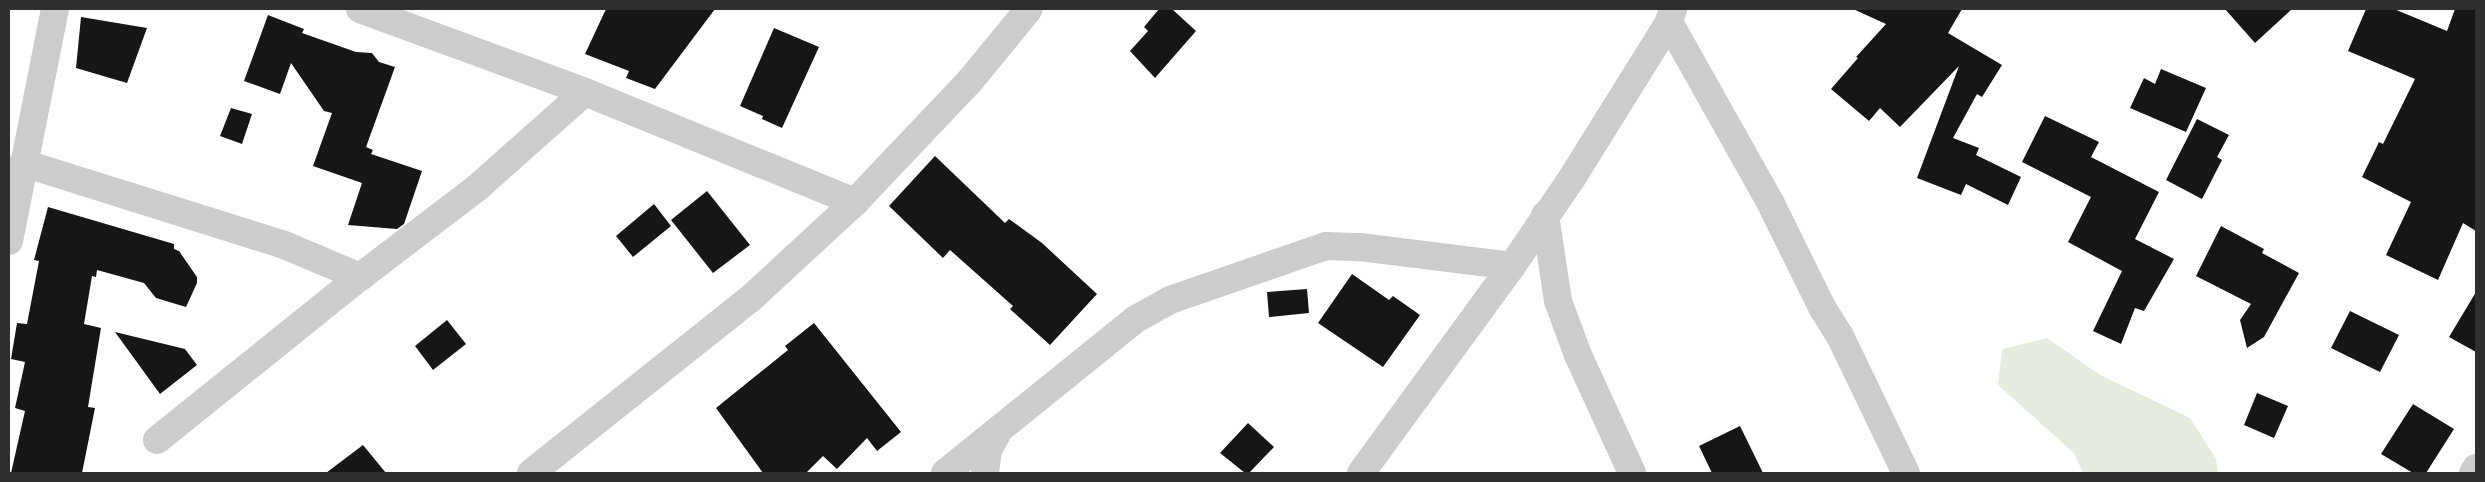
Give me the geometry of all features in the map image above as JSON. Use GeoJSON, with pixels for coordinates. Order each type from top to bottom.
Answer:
{"type":"FeatureCollection","features":[{"type":"Feature","properties":{"kind":"street"},"geometry":{"type":"LineString","coordinates":[[9,241],[55,9]]}},
{"type":"Feature","properties":{"kind":"street"},"geometry":{"type":"LineString","coordinates":[[360,9],[585,92],[855,202]]}},
{"type":"Feature","properties":{"kind":"street"},"geometry":{"type":"LineString","coordinates":[[531,473],[750,299],[855,202],[969,82],[1029,9]]}},
{"type":"Feature","properties":{"kind":"street"},"geometry":{"type":"LineString","coordinates":[[1360,473],[1512,266],[1572,178],[1671,15]]}},
{"type":"Feature","properties":{"kind":"street"},"geometry":{"type":"LineString","coordinates":[[1671,15],[1771,204],[1823,308],[1840,336],[1906,473]]}},
{"type":"Feature","properties":{"kind":"street"},"geometry":{"type":"LineString","coordinates":[[157,440],[360,277],[478,187],[585,92]]}},
{"type":"Feature","properties":{"kind":"street"},"geometry":{"type":"LineString","coordinates":[[23,163],[282,244],[360,277]]}},
{"type":"Feature","properties":{"kind":"street"},"geometry":{"type":"LineString","coordinates":[[1545,215],[1558,301],[1578,355],[1632,473]]}},
{"type":"Feature","properties":{"kind":"street"},"geometry":{"type":"LineString","coordinates":[[945,473],[1136,319],[1170,300],[1326,246],[1360,246],[1512,266]]}},
{"type":"Feature","properties":{"kind":"street"},"geometry":{"type":"LineString","coordinates":[[985,473],[988,450],[999,429]]}},
{"type":"Feature","properties":{"kind":"street"},"geometry":{"type":"LineString","coordinates":[[2473,473],[2476,468]]}},
{"type":"Feature","properties":{"kind":"shaded area"},"geometry":{"type":"Polygon","coordinates":[[[2047,338],[2100,375],[2190,418],[2216,459],[2218,473],[2083,473],[2074,453],[1998,385],[2002,349],[2047,338]]]}},
{"type":"Feature","properties":{"kind":"building"},"geometry":{"type":"Polygon","coordinates":[[[606,9],[715,9],[655,89],[626,78],[629,71],[585,54],[606,9]]]}},
{"type":"Feature","properties":{"kind":"building"},"geometry":{"type":"Polygon","coordinates":[[[1159,9],[1172,9],[1196,31],[1155,78],[1130,51],[1148,31],[1144,27],[1159,9]]]}},
{"type":"Feature","properties":{"kind":"building"},"geometry":{"type":"Polygon","coordinates":[[[1853,9],[1962,9],[1948,33],[2002,65],[1982,97],[1977,94],[1953,138],[1979,148],[1976,155],[2021,177],[2008,205],[1966,184],[1961,195],[1917,178],[1959,66],[1900,127],[1880,108],[1869,121],[1831,89],[1858,58],[1856,57],[1886,24],[1853,9]]]}},
{"type":"Feature","properties":{"kind":"building"},"geometry":{"type":"Polygon","coordinates":[[[2225,9],[2292,9],[2255,43],[2225,9]]]}},
{"type":"Feature","properties":{"kind":"building"},"geometry":{"type":"Polygon","coordinates":[[[2366,9],[2394,9],[2447,31],[2455,9],[2476,9],[2476,231],[2463,223],[2438,280],[2386,255],[2411,202],[2362,177],[2379,142],[2383,144],[2415,79],[2348,51],[2366,9]]]}},
{"type":"Feature","properties":{"kind":"building"},"geometry":{"type":"Polygon","coordinates":[[[268,15],[304,29],[302,33],[356,52],[372,53],[379,62],[395,67],[366,147],[373,150],[371,154],[422,171],[404,224],[397,229],[348,225],[362,183],[313,166],[332,113],[324,111],[291,63],[280,94],[244,81],[268,15]]]}},
{"type":"Feature","properties":{"kind":"building"},"geometry":{"type":"Polygon","coordinates":[[[81,17],[147,28],[127,83],[76,68],[81,17]]]}},
{"type":"Feature","properties":{"kind":"building"},"geometry":{"type":"Polygon","coordinates":[[[774,28],[819,47],[782,128],[762,119],[763,116],[740,106],[774,28]]]}},
{"type":"Feature","properties":{"kind":"building"},"geometry":{"type":"Polygon","coordinates":[[[2161,69],[2206,88],[2186,132],[2130,108],[2144,78],[2155,84],[2161,69]]]}},
{"type":"Feature","properties":{"kind":"building"},"geometry":{"type":"Polygon","coordinates":[[[231,108],[252,114],[242,144],[220,136],[231,108]]]}},
{"type":"Feature","properties":{"kind":"building"},"geometry":{"type":"Polygon","coordinates":[[[2045,116],[2099,142],[2091,157],[2159,192],[2135,239],[2174,259],[2144,311],[2135,308],[2121,344],[2093,331],[2122,271],[2068,242],[2091,197],[2022,162],[2045,116]]]}},
{"type":"Feature","properties":{"kind":"building"},"geometry":{"type":"Polygon","coordinates":[[[2197,119],[2229,135],[2217,157],[2222,160],[2202,199],[2166,180],[2197,119]]]}},
{"type":"Feature","properties":{"kind":"building"},"geometry":{"type":"Polygon","coordinates":[[[935,156],[1005,223],[1009,219],[1042,243],[1097,294],[1050,345],[1010,309],[1013,306],[950,250],[943,258],[889,206],[935,156]]]}},
{"type":"Feature","properties":{"kind":"building"},"geometry":{"type":"Polygon","coordinates":[[[707,191],[750,245],[713,273],[671,220],[707,191]]]}},
{"type":"Feature","properties":{"kind":"building"},"geometry":{"type":"Polygon","coordinates":[[[654,204],[671,226],[633,257],[616,236],[654,204]]]}},
{"type":"Feature","properties":{"kind":"building"},"geometry":{"type":"Polygon","coordinates":[[[48,207],[174,244],[174,249],[179,251],[197,277],[197,283],[186,307],[156,298],[144,283],[97,270],[96,277],[92,276],[84,324],[101,328],[88,407],[95,408],[82,473],[11,473],[25,411],[15,408],[25,362],[11,359],[17,323],[27,324],[39,261],[34,260],[48,207]]]}},
{"type":"Feature","properties":{"kind":"building"},"geometry":{"type":"Polygon","coordinates":[[[2221,226],[2264,249],[2262,253],[2299,273],[2264,337],[2247,348],[2240,320],[2251,304],[2196,276],[2221,226]]]}},
{"type":"Feature","properties":{"kind":"building"},"geometry":{"type":"Polygon","coordinates":[[[1352,274],[1389,300],[1393,296],[1420,315],[1383,367],[1318,323],[1352,274]]]}},
{"type":"Feature","properties":{"kind":"building"},"geometry":{"type":"Polygon","coordinates":[[[1307,289],[1309,313],[1269,317],[1267,292],[1307,289]]]}},
{"type":"Feature","properties":{"kind":"building"},"geometry":{"type":"Polygon","coordinates":[[[2476,292],[2476,352],[2449,337],[2476,292]]]}},
{"type":"Feature","properties":{"kind":"building"},"geometry":{"type":"Polygon","coordinates":[[[2350,311],[2399,335],[2380,372],[2331,348],[2350,311]]]}},
{"type":"Feature","properties":{"kind":"building"},"geometry":{"type":"Polygon","coordinates":[[[447,320],[466,344],[433,370],[415,346],[447,320]]]}},
{"type":"Feature","properties":{"kind":"building"},"geometry":{"type":"Polygon","coordinates":[[[814,323],[901,432],[877,451],[867,438],[837,469],[823,456],[806,473],[763,473],[716,408],[788,350],[785,346],[814,323]]]}},
{"type":"Feature","properties":{"kind":"building"},"geometry":{"type":"Polygon","coordinates":[[[115,332],[185,349],[197,365],[160,394],[115,332]]]}},
{"type":"Feature","properties":{"kind":"building"},"geometry":{"type":"Polygon","coordinates":[[[2257,393],[2288,406],[2274,438],[2244,425],[2257,393]]]}},
{"type":"Feature","properties":{"kind":"building"},"geometry":{"type":"Polygon","coordinates":[[[2413,404],[2454,429],[2426,473],[2413,473],[2381,454],[2413,404]]]}},
{"type":"Feature","properties":{"kind":"building"},"geometry":{"type":"Polygon","coordinates":[[[1248,423],[1274,447],[1249,473],[1245,473],[1220,453],[1248,423]]]}},
{"type":"Feature","properties":{"kind":"building"},"geometry":{"type":"Polygon","coordinates":[[[1740,426],[1763,473],[1712,473],[1699,446],[1740,426]]]}},
{"type":"Feature","properties":{"kind":"building"},"geometry":{"type":"Polygon","coordinates":[[[363,445],[386,473],[326,473],[363,445]]]}}]}
